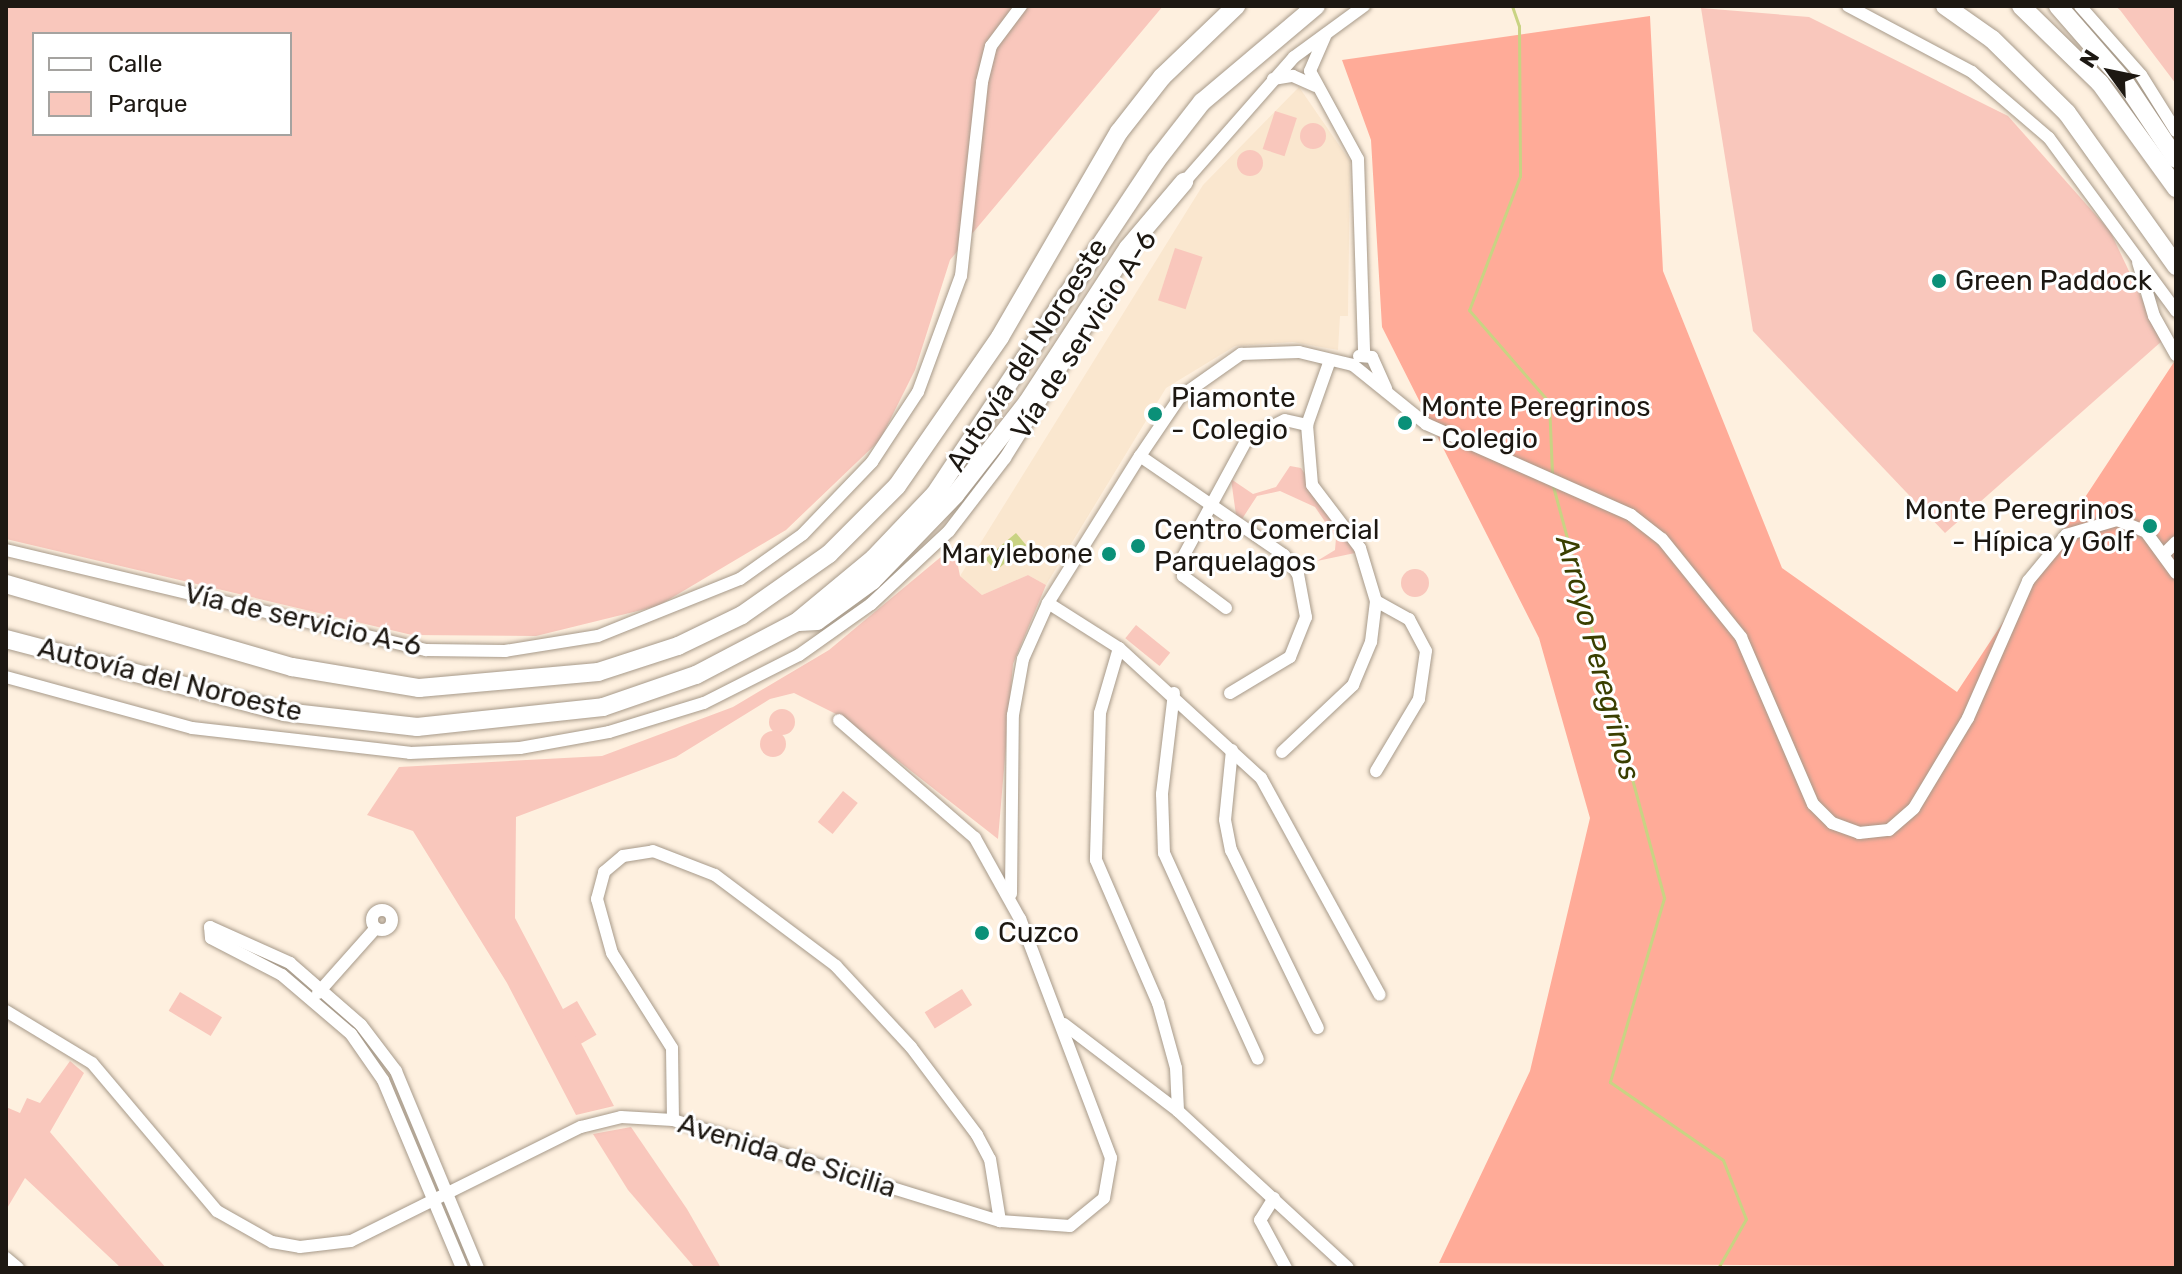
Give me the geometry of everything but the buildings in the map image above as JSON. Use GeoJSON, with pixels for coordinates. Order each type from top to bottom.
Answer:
{"type":"FeatureCollection","features":[{"type":"Feature","properties":{"kind":"highway","name":"Autovía del Noroeste"},"geometry":{"type":"LineString","coordinates":[[6,584],[292,667],[419,688],[598,672],[691,640],[742,615],[829,554],[897,486],[1000,337],[1119,132],[1162,77],[1236,6]]}},
{"type":"Feature","properties":{"kind":"highway","name":"Autovía del Noroeste"},"geometry":{"type":"LineString","coordinates":[[6,639],[284,712],[417,727],[603,707],[696,675],[797,622],[874,558],[935,494],[979,437],[1110,227],[1202,102],[1316,6]]}},
{"type":"Feature","properties":{"kind":"highway"},"geometry":{"type":"LineString","coordinates":[[1945,6],[1992,39],[2067,113],[2176,266]]}},
{"type":"Feature","properties":{"kind":"highway"},"geometry":{"type":"LineString","coordinates":[[2021,6],[2100,83],[2176,188]]}},
{"type":"Feature","properties":{"kind":"highway"},"geometry":{"type":"LineString","coordinates":[[2058,6],[2126,84],[2176,159]]}},
{"type":"Feature","properties":{"kind":"highway"},"geometry":{"type":"LineString","coordinates":[[797,622],[817,621],[872,581],[955,495],[1027,403],[1128,248],[1184,182]]}},
{"type":"Feature","properties":{"kind":"street","name":"Vía de servicio A-6"},"geometry":{"type":"LineString","coordinates":[[6,550],[426,650],[505,651],[598,636],[740,579],[803,534],[862,473],[918,392],[961,276],[985,70],[991,46],[1021,6]]}},
{"type":"Feature","properties":{"kind":"street","name":"Vía de servicio A-6"},"geometry":{"type":"LineString","coordinates":[[6,677],[192,728],[410,753],[579,738],[704,703],[811,647],[871,604],[949,531],[1005,458],[1184,182],[1273,79],[1329,30],[1364,6]]}},
{"type":"Feature","properties":{"kind":"street"},"geometry":{"type":"LineString","coordinates":[[1848,6],[1972,72],[2049,138],[2134,248],[2176,311]]}},
{"type":"Feature","properties":{"kind":"street"},"geometry":{"type":"LineString","coordinates":[[2080,6],[2141,75],[2176,131]]}},
{"type":"Feature","properties":{"kind":"street"},"geometry":{"type":"LineString","coordinates":[[1329,30],[1310,71],[1351,144],[1362,181],[1364,354],[1376,367],[1387,392]]}},
{"type":"Feature","properties":{"kind":"street"},"geometry":{"type":"LineString","coordinates":[[1273,79],[1306,78],[1320,91]]}},
{"type":"Feature","properties":{"kind":"street"},"geometry":{"type":"LineString","coordinates":[[2134,248],[2154,316],[2176,355]]}},
{"type":"Feature","properties":{"kind":"street"},"geometry":{"type":"LineString","coordinates":[[1011,901],[1008,830],[1016,687],[1048,603],[1180,397],[1219,364],[1270,350],[1353,365],[1364,377],[1426,424],[1631,515],[1710,592],[1741,637],[1813,804],[1832,823],[1859,833],[1889,830],[1914,808],[1968,718],[2028,581],[2066,535],[2117,520],[2146,532],[2176,573]]}},
{"type":"Feature","properties":{"kind":"street"},"geometry":{"type":"LineString","coordinates":[[1353,365],[1364,354]]}},
{"type":"Feature","properties":{"kind":"street"},"geometry":{"type":"LineString","coordinates":[[1282,752],[1353,685],[1371,642],[1376,601],[1360,548],[1312,485],[1307,425],[1330,360]]}},
{"type":"Feature","properties":{"kind":"street"},"geometry":{"type":"LineString","coordinates":[[1364,377],[1376,367]]}},
{"type":"Feature","properties":{"kind":"street"},"geometry":{"type":"LineString","coordinates":[[1226,608],[1189,583],[1180,567],[1247,439],[1285,420],[1307,425]]}},
{"type":"Feature","properties":{"kind":"street"},"geometry":{"type":"LineString","coordinates":[[1140,456],[1284,555],[1305,597],[1301,637],[1290,657],[1230,693]]}},
{"type":"Feature","properties":{"kind":"street"},"geometry":{"type":"LineString","coordinates":[[2164,554],[2176,542]]}},
{"type":"Feature","properties":{"kind":"street"},"geometry":{"type":"LineString","coordinates":[[1376,601],[1409,619],[1426,651],[1419,699],[1376,771]]}},
{"type":"Feature","properties":{"kind":"street"},"geometry":{"type":"LineString","coordinates":[[1048,603],[1119,648],[1174,693],[1232,750],[1284,809],[1380,995]]}},
{"type":"Feature","properties":{"kind":"street"},"geometry":{"type":"LineString","coordinates":[[1119,648],[1100,713],[1096,860],[1169,1036],[1178,1111]]}},
{"type":"Feature","properties":{"kind":"street"},"geometry":{"type":"LineString","coordinates":[[1174,693],[1162,794],[1164,853],[1258,1059]]}},
{"type":"Feature","properties":{"kind":"street","name":"Avenida de Sicilia"},"geometry":{"type":"LineString","coordinates":[[6,1011],[92,1063],[217,1211],[272,1242],[300,1247],[351,1241],[581,1127],[621,1117],[673,1120],[1000,1221],[1070,1226],[1091,1214],[1111,1176],[1104,1126],[1011,901],[991,861],[933,798],[839,720]]}},
{"type":"Feature","properties":{"kind":"street"},"geometry":{"type":"LineString","coordinates":[[1232,750],[1225,820],[1231,850],[1318,1028]]}},
{"type":"Feature","properties":{"kind":"street"},"geometry":{"type":"LineString","coordinates":[[991,861],[1008,830]]}},
{"type":"Feature","properties":{"kind":"street"},"geometry":{"type":"LineString","coordinates":[[673,1120],[672,1048],[612,953],[597,899],[604,872],[623,856],[653,851],[715,875],[836,966],[911,1047],[977,1135],[990,1159],[1000,1221]]}},
{"type":"Feature","properties":{"kind":"street"},"geometry":{"type":"LineString","coordinates":[[462,1268],[383,1080],[314,999],[211,938],[210,927],[257,944],[323,988],[396,1071],[478,1268]]}},
{"type":"Feature","properties":{"kind":"street"},"geometry":{"type":"LineString","coordinates":[[314,999],[376,928]]}},
{"type":"Feature","properties":{"kind":"street"},"geometry":{"type":"LineString","coordinates":[[1061,1022],[1178,1111],[1348,1268]]}},
{"type":"Feature","properties":{"kind":"street"},"geometry":{"type":"LineString","coordinates":[[1274,1198],[1260,1220],[1286,1268]]}},
{"type":"Feature","properties":{"kind":"street"},"geometry":{"type":"LineString","coordinates":[[6,1258],[18,1268]]}},
{"type":"Feature","properties":{"kind":"shaded area"},"geometry":{"type":"Polygon","coordinates":[[[1650,16],[1663,271],[1782,568],[1957,692],[2176,359],[2176,1268],[1439,1263],[1530,1071],[1590,818],[1539,638],[1382,327],[1371,140],[1342,60],[1650,16]]]}},
{"type":"Feature","properties":{"kind":"shaded area"},"geometry":{"type":"Polygon","coordinates":[[[1299,87],[1350,161],[1348,316],[1340,316],[1338,350],[1293,342],[1235,346],[1166,388],[1046,585],[1028,575],[982,595],[960,576],[1203,185],[1299,87]]]}},
{"type":"Feature","properties":{"kind":"shaded area"},"geometry":{"type":"Polygon","coordinates":[[[1016,533],[1026,545],[996,571],[985,559],[1016,533]]]}},
{"type":"Feature","properties":{"kind":"green space"},"geometry":{"type":"Polygon","coordinates":[[[6,6],[1163,6],[950,260],[915,370],[880,440],[786,530],[658,606],[536,636],[412,635],[6,539],[6,6]]]}},
{"type":"Feature","properties":{"kind":"green space"},"geometry":{"type":"Polygon","coordinates":[[[2115,6],[2176,6],[2176,84],[2120,10],[2115,6]]]}},
{"type":"Feature","properties":{"kind":"green space","name":"Green Paddock"},"geometry":{"type":"Polygon","coordinates":[[[1701,8],[1809,17],[2008,116],[2110,231],[2162,341],[1945,533],[1753,331],[1701,8]]]}},
{"type":"Feature","properties":{"kind":"green space"},"geometry":{"type":"Polygon","coordinates":[[[1275,111],[1297,118],[1285,156],[1263,149],[1275,111]]]}},
{"type":"Feature","properties":{"kind":"green space"},"geometry":{"type":"Polygon","coordinates":[[[1313,123],[1322,127],[1326,136],[1322,145],[1313,149],[1304,145],[1300,136],[1304,127],[1313,123]]]}},
{"type":"Feature","properties":{"kind":"green space"},"geometry":{"type":"Polygon","coordinates":[[[1250,150],[1259,154],[1263,163],[1259,172],[1250,176],[1241,172],[1237,163],[1241,154],[1250,150]]]}},
{"type":"Feature","properties":{"kind":"green space"},"geometry":{"type":"Polygon","coordinates":[[[1175,248],[1203,257],[1186,309],[1158,300],[1175,248]]]}},
{"type":"Feature","properties":{"kind":"green space"},"geometry":{"type":"Polygon","coordinates":[[[1290,466],[1301,468],[1355,553],[1317,561],[1335,550],[1336,538],[1315,507],[1280,491],[1257,496],[1242,519],[1236,515],[1231,479],[1253,494],[1276,487],[1290,466]]]}},
{"type":"Feature","properties":{"kind":"green space"},"geometry":{"type":"Polygon","coordinates":[[[954,546],[960,576],[982,595],[1028,575],[1046,585],[1013,664],[998,839],[842,717],[794,693],[770,699],[676,757],[516,817],[515,918],[614,1106],[576,1115],[507,983],[413,831],[367,815],[399,767],[602,756],[733,707],[829,650],[954,546]]]}},
{"type":"Feature","properties":{"kind":"green space"},"geometry":{"type":"Polygon","coordinates":[[[1415,569],[1425,573],[1429,583],[1425,593],[1415,597],[1405,593],[1401,583],[1405,573],[1415,569]]]}},
{"type":"Feature","properties":{"kind":"green space"},"geometry":{"type":"Polygon","coordinates":[[[1136,625],[1170,653],[1159,666],[1125,638],[1136,625]]]}},
{"type":"Feature","properties":{"kind":"green space"},"geometry":{"type":"Polygon","coordinates":[[[782,709],[792,712],[795,722],[792,732],[782,735],[772,732],[769,722],[772,712],[782,709]]]}},
{"type":"Feature","properties":{"kind":"green space"},"geometry":{"type":"Polygon","coordinates":[[[773,731],[783,734],[786,744],[783,754],[773,757],[763,754],[760,744],[763,734],[773,731]]]}},
{"type":"Feature","properties":{"kind":"green space"},"geometry":{"type":"Polygon","coordinates":[[[843,791],[858,803],[833,834],[818,822],[843,791]]]}},
{"type":"Feature","properties":{"kind":"green space"},"geometry":{"type":"Polygon","coordinates":[[[962,989],[972,1005],[935,1028],[925,1012],[962,989]]]}},
{"type":"Feature","properties":{"kind":"green space"},"geometry":{"type":"Polygon","coordinates":[[[180,992],[222,1017],[211,1036],[169,1011],[180,992]]]}},
{"type":"Feature","properties":{"kind":"green space"},"geometry":{"type":"Polygon","coordinates":[[[577,1001],[596,1035],[580,1044],[561,1010],[577,1001]]]}},
{"type":"Feature","properties":{"kind":"green space"},"geometry":{"type":"Polygon","coordinates":[[[70,1061],[84,1073],[50,1132],[166,1268],[121,1268],[25,1178],[6,1210],[6,1107],[20,1113],[27,1098],[40,1103],[70,1061]]]}},
{"type":"Feature","properties":{"kind":"green space"},"geometry":{"type":"Polygon","coordinates":[[[631,1127],[687,1209],[721,1268],[695,1268],[628,1190],[593,1134],[631,1127]]]}},
{"type":"Feature","properties":{"kind":"waterway","name":"Arroyo Peregrinos"},"geometry":{"type":"LineString","coordinates":[[1512,6],[1519,26],[1520,176],[1469,310],[1549,402],[1552,474]]}},
{"type":"Feature","properties":{"kind":"waterway","name":"Arroyo Peregrinos"},"geometry":{"type":"LineString","coordinates":[[1553,486],[1664,898],[1610,1082],[1723,1160],[1746,1219],[1718,1268]]}},
{"type":"Feature","properties":{"kind":"place","name":"Green Paddock"},"geometry":{"type":"Point","coordinates":[1939,281]}},
{"type":"Feature","properties":{"kind":"place","name":"Piamonte - Colegio"},"geometry":{"type":"Point","coordinates":[1155,414]}},
{"type":"Feature","properties":{"kind":"place","name":"Monte Peregrinos - Colegio"},"geometry":{"type":"Point","coordinates":[1405,423]}},
{"type":"Feature","properties":{"kind":"place","name":"Monte Peregrinos - Hípica y Golf"},"geometry":{"type":"Point","coordinates":[2150,526]}},
{"type":"Feature","properties":{"kind":"place","name":"Centro Comercial Parquelagos"},"geometry":{"type":"Point","coordinates":[1138,546]}},
{"type":"Feature","properties":{"kind":"place","name":"Marylebone"},"geometry":{"type":"Point","coordinates":[1109,554]}},
{"type":"Feature","properties":{"kind":"place","name":"Cuzco"},"geometry":{"type":"Point","coordinates":[982,933]}}]}
